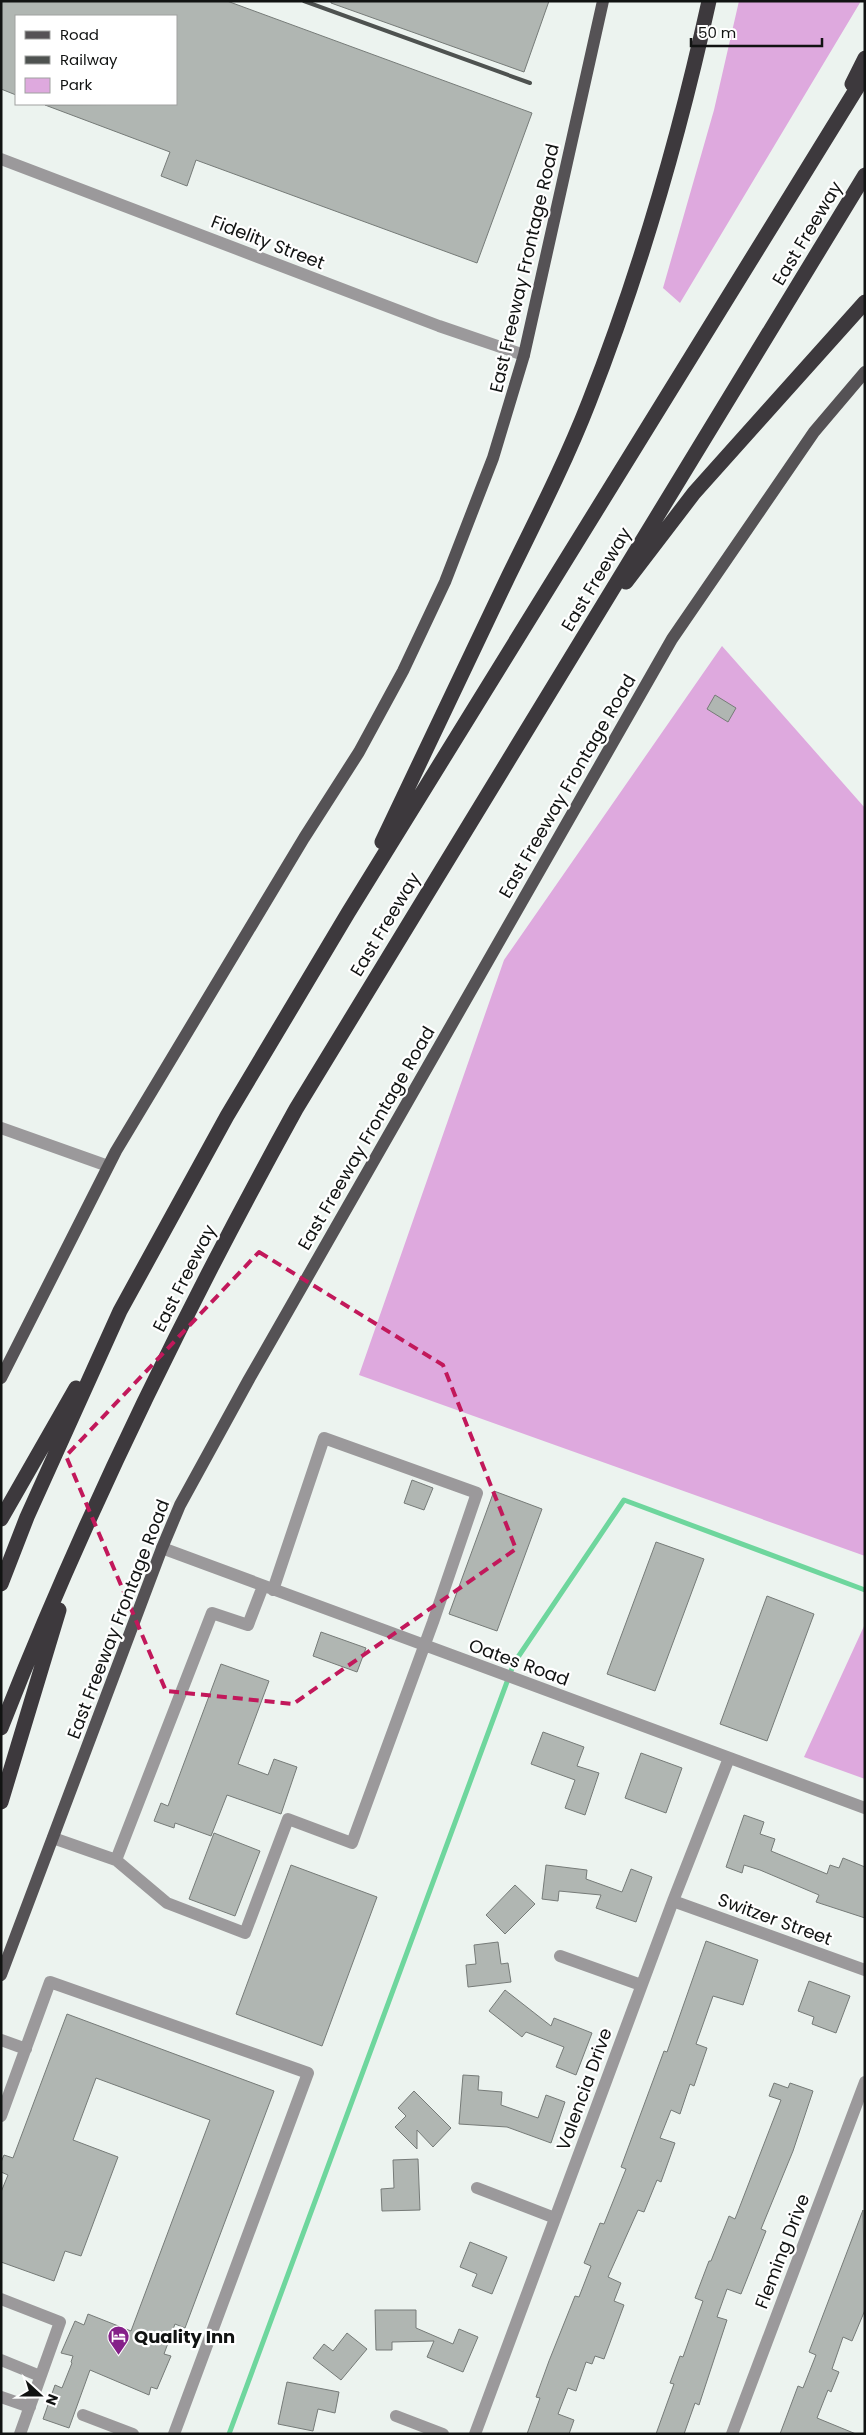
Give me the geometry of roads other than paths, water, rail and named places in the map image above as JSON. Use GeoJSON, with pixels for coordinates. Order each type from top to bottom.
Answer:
{"type":"FeatureCollection","features":[{"type":"Feature","properties":{"kind":"highway"},"geometry":{"type":"LineString","coordinates":[[348,914],[589,403],[634,276],[663,181],[693,73],[709,1]]}},
{"type":"Feature","properties":{"kind":"highway"},"geometry":{"type":"LineString","coordinates":[[822,145],[865,58]]}},
{"type":"Feature","properties":{"kind":"highway","name":"East Freeway"},"geometry":{"type":"LineString","coordinates":[[1,1584],[27,1517],[120,1311],[227,1116],[348,914],[865,76]]}},
{"type":"Feature","properties":{"kind":"highway","name":"East Freeway"},"geometry":{"type":"LineString","coordinates":[[1,1728],[81,1537],[168,1350],[265,1165],[327,1055],[865,175]]}},
{"type":"Feature","properties":{"kind":"highway"},"geometry":{"type":"LineString","coordinates":[[532,720],[615,596],[694,493],[865,302]]}},
{"type":"Feature","properties":{"kind":"highway"},"geometry":{"type":"LineString","coordinates":[[1,1519],[120,1311]]}},
{"type":"Feature","properties":{"kind":"highway"},"geometry":{"type":"LineString","coordinates":[[1,1802],[81,1537]]}},
{"type":"Feature","properties":{"kind":"main road","name":"East Freeway Frontage Road"},"geometry":{"type":"LineString","coordinates":[[1,1378],[108,1166],[299,847],[359,752],[402,671],[444,582],[489,467],[524,355],[603,1]]}},
{"type":"Feature","properties":{"kind":"main road","name":"East Freeway Frontage Road"},"geometry":{"type":"LineString","coordinates":[[1,1975],[162,1548],[180,1505],[248,1381],[672,639],[814,432],[865,372]]}},
{"type":"Feature","properties":{"kind":"street","name":"Fidelity Street"},"geometry":{"type":"LineString","coordinates":[[1,159],[430,323],[524,355]]}},
{"type":"Feature","properties":{"kind":"street"},"geometry":{"type":"LineString","coordinates":[[1,1128],[108,1166]]}},
{"type":"Feature","properties":{"kind":"street"},"geometry":{"type":"LineString","coordinates":[[53,1838],[116,1860],[167,1903],[245,1933],[288,1820],[352,1843],[424,1646],[477,1493],[324,1438],[268,1588],[248,1625],[212,1613],[116,1860]]}},
{"type":"Feature","properties":{"kind":"street","name":"Oates Road"},"geometry":{"type":"LineString","coordinates":[[162,1548],[865,1808]]}},
{"type":"Feature","properties":{"kind":"street","name":"Valencia Drive"},"geometry":{"type":"LineString","coordinates":[[475,2434],[641,1985],[729,1758]]}},
{"type":"Feature","properties":{"kind":"street","name":"Switzer Street"},"geometry":{"type":"LineString","coordinates":[[673,1900],[865,1970]]}},
{"type":"Feature","properties":{"kind":"street"},"geometry":{"type":"LineString","coordinates":[[560,1956],[641,1985]]}},
{"type":"Feature","properties":{"kind":"street"},"geometry":{"type":"LineString","coordinates":[[1,2116],[50,1982],[308,2073],[174,2434]]}},
{"type":"Feature","properties":{"kind":"street"},"geometry":{"type":"LineString","coordinates":[[1,2040],[26,2048]]}},
{"type":"Feature","properties":{"kind":"street","name":"Fleming Drive"},"geometry":{"type":"LineString","coordinates":[[732,2434],[865,2082]]}},
{"type":"Feature","properties":{"kind":"street"},"geometry":{"type":"LineString","coordinates":[[477,2188],[555,2218]]}},
{"type":"Feature","properties":{"kind":"street"},"geometry":{"type":"LineString","coordinates":[[1,2299],[60,2322],[20,2434]]}},
{"type":"Feature","properties":{"kind":"street"},"geometry":{"type":"LineString","coordinates":[[1,2360],[40,2376]]}},
{"type":"Feature","properties":{"kind":"street"},"geometry":{"type":"LineString","coordinates":[[1,2397],[30,2407]]}},
{"type":"Feature","properties":{"kind":"street"},"geometry":{"type":"LineString","coordinates":[[83,2415],[133,2434]]}},
{"type":"Feature","properties":{"kind":"street"},"geometry":{"type":"LineString","coordinates":[[396,2416],[444,2434]]}},
{"type":"Feature","properties":{"kind":"waterway"},"geometry":{"type":"LineString","coordinates":[[229,2434],[514,1663],[624,1500],[865,1590]]}},
{"type":"Feature","properties":{"kind":"railway"},"geometry":{"type":"LineString","coordinates":[[304,1],[530,83]]}},
{"type":"Feature","properties":{"kind":"place","name":"Quality Inn"},"geometry":{"type":"Point","coordinates":[118,2355]}}]}
